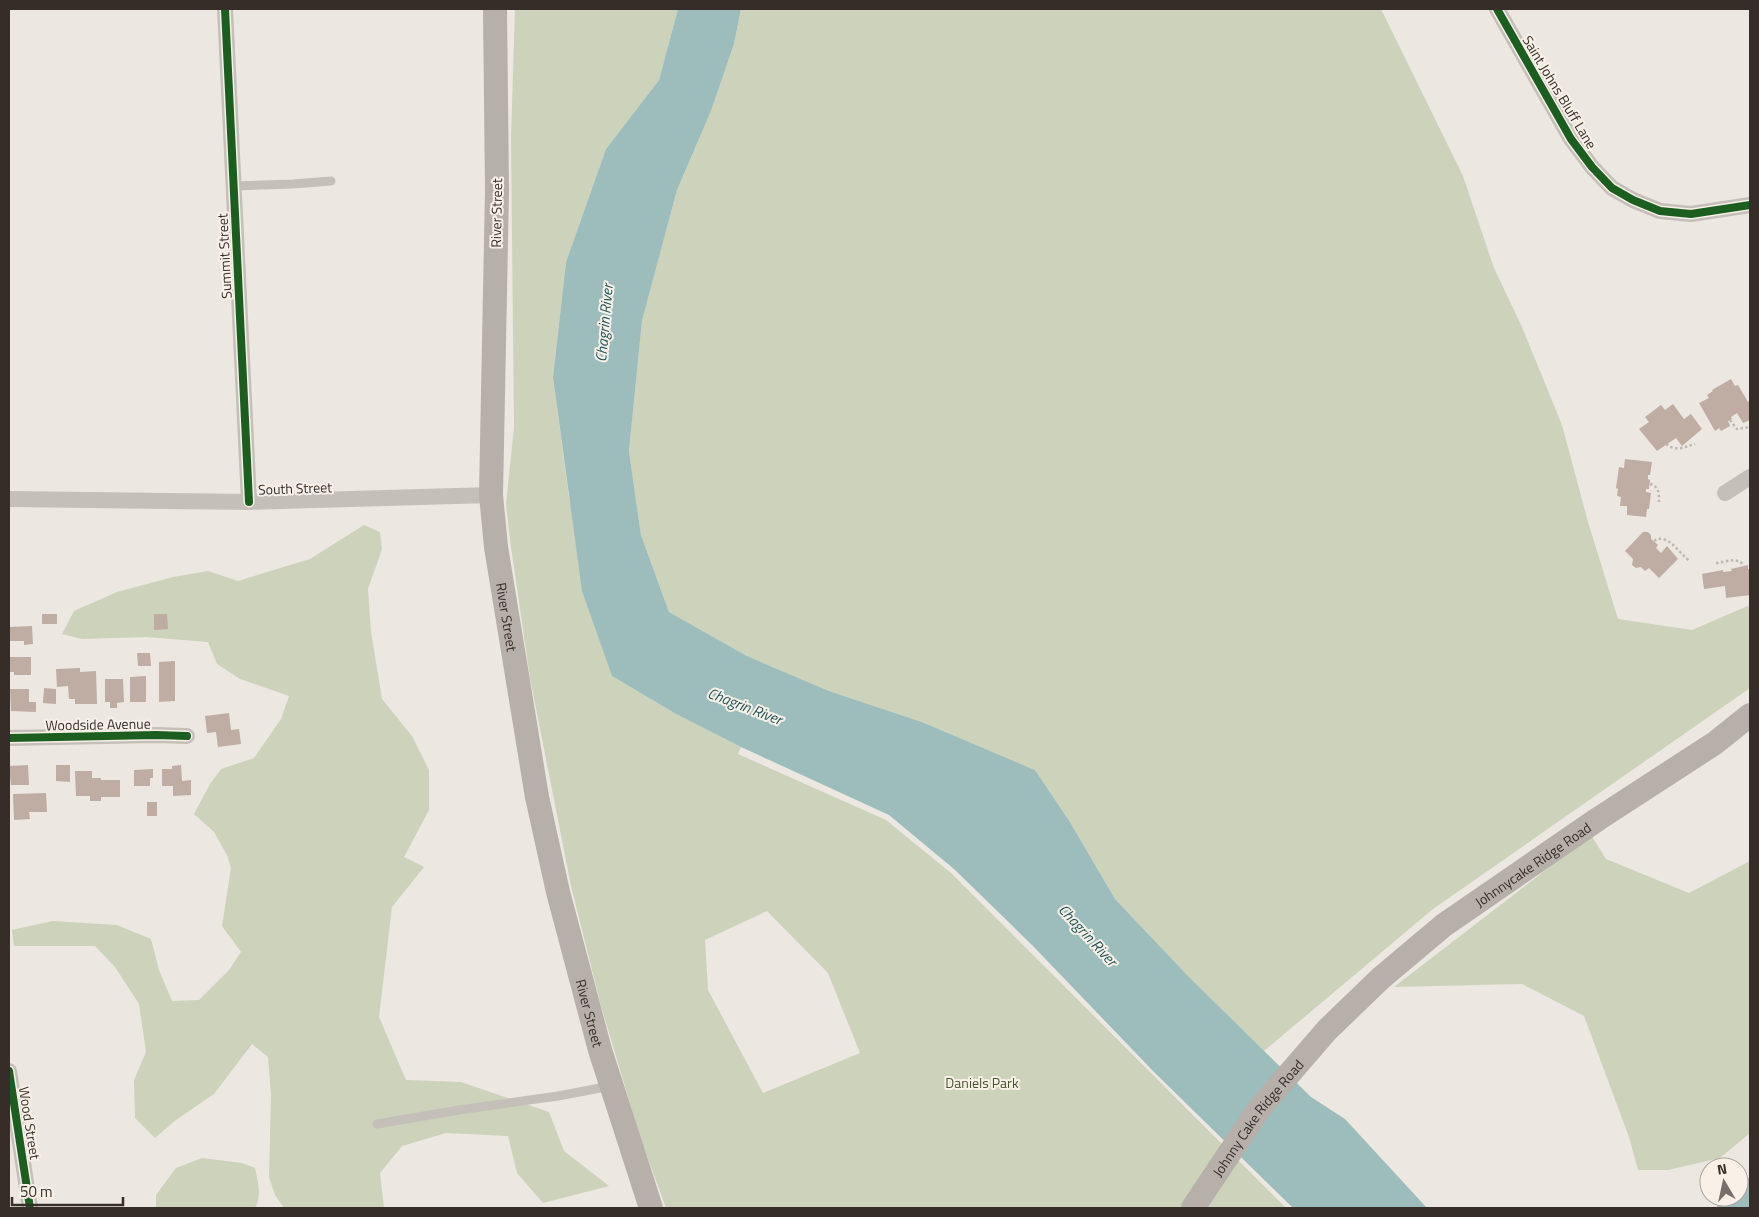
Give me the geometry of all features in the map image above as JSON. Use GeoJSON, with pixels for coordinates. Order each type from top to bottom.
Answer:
{"type":"FeatureCollection","features":[{"type":"Feature","properties":{"kind":"main road","name":"River Street"},"geometry":{"type":"LineString","coordinates":[[495,9],[497,190],[491,495],[496,547],[537,797],[558,892],[600,1050],[651,1208]]}},
{"type":"Feature","properties":{"kind":"main road","name":"Johnnycake Ridge Road"},"geometry":{"type":"LineString","coordinates":[[1328,1030],[1381,978],[1444,925],[1598,819],[1715,742],[1750,715]]}},
{"type":"Feature","properties":{"kind":"main road","name":"Johnny Cake Ridge Road"},"geometry":{"type":"LineString","coordinates":[[1192,1208],[1259,1109],[1328,1030]]}},
{"type":"Feature","properties":{"kind":"street","name":"Summit Street"},"geometry":{"type":"LineString","coordinates":[[225,9],[249,502]]}},
{"type":"Feature","properties":{"kind":"street","name":"Saint Johns Bluff Lane"},"geometry":{"type":"LineString","coordinates":[[1497,9],[1571,139],[1592,167],[1612,188],[1633,200],[1660,210],[1691,214],[1750,205]]}},
{"type":"Feature","properties":{"kind":"street"},"geometry":{"type":"LineString","coordinates":[[1725,494],[1750,477]]}},
{"type":"Feature","properties":{"kind":"street","name":"South Street"},"geometry":{"type":"LineString","coordinates":[[9,499],[249,502],[491,495]]}},
{"type":"Feature","properties":{"kind":"street","name":"Woodside Avenue"},"geometry":{"type":"LineString","coordinates":[[9,738],[187,736]]}},
{"type":"Feature","properties":{"kind":"street","name":"Wood Street"},"geometry":{"type":"LineString","coordinates":[[9,1071],[30,1208]]}},
{"type":"Feature","properties":{"kind":"lane"},"geometry":{"type":"LineString","coordinates":[[234,186],[331,181]]}},
{"type":"Feature","properties":{"kind":"lane"},"geometry":{"type":"LineString","coordinates":[[377,1124],[612,1086]]}},
{"type":"Feature","properties":{"kind":"path"},"geometry":{"type":"LineString","coordinates":[[1730,420],[1737,429],[1750,428]]}},
{"type":"Feature","properties":{"kind":"path"},"geometry":{"type":"LineString","coordinates":[[1666,444],[1677,449],[1695,444]]}},
{"type":"Feature","properties":{"kind":"path"},"geometry":{"type":"LineString","coordinates":[[1650,484],[1658,490],[1659,502]]}},
{"type":"Feature","properties":{"kind":"path"},"geometry":{"type":"LineString","coordinates":[[1654,541],[1660,539],[1668,541],[1690,562]]}},
{"type":"Feature","properties":{"kind":"path"},"geometry":{"type":"LineString","coordinates":[[1716,563],[1737,560],[1741,561],[1744,566]]}},
{"type":"Feature","properties":{"kind":"green space","name":"Daniels Park"},"geometry":{"type":"Polygon","coordinates":[[[515,9],[678,9],[659,80],[606,149],[566,262],[553,377],[569,498],[612,676],[676,714],[741,747],[738,754],[886,820],[951,873],[1286,1208],[666,1208],[640,1137],[601,1006],[571,886],[530,678],[510,540],[506,504],[514,427],[511,138],[515,9]],[[767,911],[705,940],[708,990],[763,1093],[860,1053],[828,973],[767,911]]]}},
{"type":"Feature","properties":{"kind":"green space"},"geometry":{"type":"Polygon","coordinates":[[[741,9],[1381,9],[1463,176],[1494,268],[1522,327],[1562,425],[1588,522],[1618,619],[1692,630],[1750,605],[1750,688],[1433,909],[1264,1051],[1189,977],[1115,899],[1070,822],[1035,770],[922,722],[829,691],[747,656],[669,612],[641,535],[629,451],[642,321],[677,190],[711,111],[734,44],[741,9]]]}},
{"type":"Feature","properties":{"kind":"green space"},"geometry":{"type":"Polygon","coordinates":[[[364,525],[380,532],[382,549],[368,589],[371,632],[382,699],[412,736],[429,770],[429,810],[404,857],[424,867],[392,907],[379,1017],[406,1080],[461,1082],[549,1112],[564,1151],[609,1186],[543,1203],[517,1173],[508,1136],[446,1133],[402,1146],[380,1173],[384,1208],[284,1208],[275,1195],[269,1177],[271,1095],[268,1057],[252,1044],[214,1094],[176,1120],[155,1138],[135,1118],[134,1080],[146,1052],[139,1004],[115,967],[95,946],[14,946],[12,930],[53,921],[117,925],[151,939],[159,970],[172,1001],[199,1000],[229,970],[241,952],[222,926],[231,868],[227,855],[214,832],[194,814],[210,784],[221,769],[254,758],[281,719],[289,696],[240,679],[217,664],[208,642],[146,637],[82,639],[62,634],[74,611],[117,592],[173,577],[208,571],[238,581],[310,559],[364,525]]]}},
{"type":"Feature","properties":{"kind":"green space"},"geometry":{"type":"Polygon","coordinates":[[[1591,835],[1606,859],[1689,893],[1750,861],[1750,1133],[1721,1157],[1699,1157],[1699,1163],[1668,1170],[1638,1170],[1629,1137],[1584,1016],[1522,984],[1394,987],[1591,835]]]}},
{"type":"Feature","properties":{"kind":"green space"},"geometry":{"type":"Polygon","coordinates":[[[202,1158],[242,1163],[255,1168],[259,1194],[255,1208],[156,1208],[156,1195],[176,1168],[202,1158]]]}},
{"type":"Feature","properties":{"kind":"water","name":"Chagrin River"},"geometry":{"type":"Polygon","coordinates":[[[678,9],[741,9],[734,44],[711,111],[677,190],[642,321],[629,451],[641,535],[669,612],[747,656],[829,691],[922,722],[1035,770],[1070,822],[1115,899],[1189,977],[1311,1097],[1345,1119],[1427,1208],[1293,1208],[1154,1072],[1032,945],[954,869],[889,815],[741,747],[676,714],[612,676],[582,591],[553,377],[566,262],[606,149],[659,80],[678,9]]]}},
{"type":"Feature","properties":{"kind":"building"},"geometry":{"type":"Polygon","coordinates":[[[1731,379],[1735,386],[1738,385],[1748,402],[1750,400],[1750,420],[1743,423],[1737,413],[1728,421],[1730,426],[1721,431],[1719,428],[1715,431],[1699,403],[1709,398],[1707,395],[1712,390],[1731,379]]]}},
{"type":"Feature","properties":{"kind":"building"},"geometry":{"type":"Polygon","coordinates":[[[1673,404],[1684,419],[1691,414],[1702,429],[1682,446],[1676,438],[1657,451],[1639,429],[1649,422],[1645,417],[1661,405],[1665,410],[1673,404]]]}},
{"type":"Feature","properties":{"kind":"building"},"geometry":{"type":"Polygon","coordinates":[[[1625,459],[1652,462],[1650,475],[1648,475],[1650,480],[1649,489],[1646,489],[1646,492],[1651,493],[1646,517],[1627,515],[1627,506],[1620,506],[1621,497],[1617,496],[1618,489],[1616,488],[1619,467],[1624,468],[1625,459]]]}},
{"type":"Feature","properties":{"kind":"building"},"geometry":{"type":"Polygon","coordinates":[[[1643,532],[1648,532],[1651,535],[1651,539],[1658,545],[1656,548],[1661,553],[1667,546],[1678,559],[1659,578],[1649,568],[1645,571],[1641,567],[1636,568],[1632,565],[1633,559],[1625,551],[1643,532]]]}},
{"type":"Feature","properties":{"kind":"building"},"geometry":{"type":"Polygon","coordinates":[[[1748,565],[1748,569],[1750,569],[1750,595],[1726,598],[1725,586],[1704,589],[1702,574],[1723,570],[1723,572],[1732,571],[1731,569],[1748,565]]]}},
{"type":"Feature","properties":{"kind":"building"},"geometry":{"type":"Polygon","coordinates":[[[42,614],[57,614],[57,624],[42,624],[42,614]]]}},
{"type":"Feature","properties":{"kind":"building"},"geometry":{"type":"Polygon","coordinates":[[[154,614],[167,614],[168,629],[154,630],[154,614]]]}},
{"type":"Feature","properties":{"kind":"building"},"geometry":{"type":"Polygon","coordinates":[[[32,626],[33,644],[24,645],[24,641],[9,641],[9,627],[32,626]]]}},
{"type":"Feature","properties":{"kind":"building"},"geometry":{"type":"Polygon","coordinates":[[[137,653],[150,653],[151,666],[138,666],[137,653]]]}},
{"type":"Feature","properties":{"kind":"building"},"geometry":{"type":"Polygon","coordinates":[[[10,657],[31,657],[31,675],[14,675],[14,672],[10,672],[10,657]]]}},
{"type":"Feature","properties":{"kind":"building"},"geometry":{"type":"Polygon","coordinates":[[[175,661],[175,701],[159,702],[159,662],[175,661]]]}},
{"type":"Feature","properties":{"kind":"building"},"geometry":{"type":"Polygon","coordinates":[[[80,668],[80,672],[96,671],[97,704],[75,704],[75,699],[69,699],[68,686],[57,687],[56,669],[80,668]]]}},
{"type":"Feature","properties":{"kind":"building"},"geometry":{"type":"Polygon","coordinates":[[[146,676],[146,702],[130,702],[130,677],[146,676]]]}},
{"type":"Feature","properties":{"kind":"building"},"geometry":{"type":"Polygon","coordinates":[[[105,679],[123,679],[124,702],[117,703],[117,708],[110,708],[110,702],[105,702],[105,679]]]}},
{"type":"Feature","properties":{"kind":"building"},"geometry":{"type":"Polygon","coordinates":[[[44,688],[56,689],[56,704],[43,703],[44,688]]]}},
{"type":"Feature","properties":{"kind":"building"},"geometry":{"type":"Polygon","coordinates":[[[10,689],[29,689],[29,702],[36,702],[36,712],[11,711],[10,689]]]}},
{"type":"Feature","properties":{"kind":"building"},"geometry":{"type":"Polygon","coordinates":[[[229,713],[231,730],[239,729],[241,744],[218,747],[216,732],[207,733],[205,716],[229,713]]]}},
{"type":"Feature","properties":{"kind":"building"},"geometry":{"type":"Polygon","coordinates":[[[28,765],[29,785],[11,785],[9,766],[28,765]]]}},
{"type":"Feature","properties":{"kind":"building"},"geometry":{"type":"Polygon","coordinates":[[[56,765],[70,765],[70,782],[56,781],[56,765]]]}},
{"type":"Feature","properties":{"kind":"building"},"geometry":{"type":"Polygon","coordinates":[[[181,765],[182,781],[191,780],[191,795],[173,796],[173,786],[162,786],[162,769],[172,769],[172,766],[181,765]]]}},
{"type":"Feature","properties":{"kind":"building"},"geometry":{"type":"Polygon","coordinates":[[[153,769],[153,778],[150,778],[150,786],[134,786],[134,770],[153,769]]]}},
{"type":"Feature","properties":{"kind":"building"},"geometry":{"type":"Polygon","coordinates":[[[75,771],[92,771],[92,778],[101,778],[101,780],[120,780],[120,797],[101,797],[101,801],[90,801],[90,796],[76,796],[75,771]]]}},
{"type":"Feature","properties":{"kind":"building"},"geometry":{"type":"Polygon","coordinates":[[[46,793],[47,812],[29,812],[30,819],[14,820],[13,794],[46,793]]]}},
{"type":"Feature","properties":{"kind":"building"},"geometry":{"type":"Polygon","coordinates":[[[147,802],[157,802],[157,816],[147,816],[147,802]]]}},
{"type":"Feature","properties":{"kind":"waterway"},"geometry":{"type":"LineString","coordinates":[[1730,1208],[1750,1191]]}},
{"type":"Feature","properties":{"kind":"cycle path"},"geometry":{"type":"LineString","coordinates":[[225,9],[249,502]]}},
{"type":"Feature","properties":{"kind":"cycle path"},"geometry":{"type":"LineString","coordinates":[[1497,9],[1571,139],[1592,167],[1612,188],[1633,200],[1660,211],[1691,214],[1750,205]]}},
{"type":"Feature","properties":{"kind":"cycle path"},"geometry":{"type":"LineString","coordinates":[[9,738],[187,736]]}},
{"type":"Feature","properties":{"kind":"cycle path"},"geometry":{"type":"LineString","coordinates":[[9,1071],[30,1208]]}}]}
